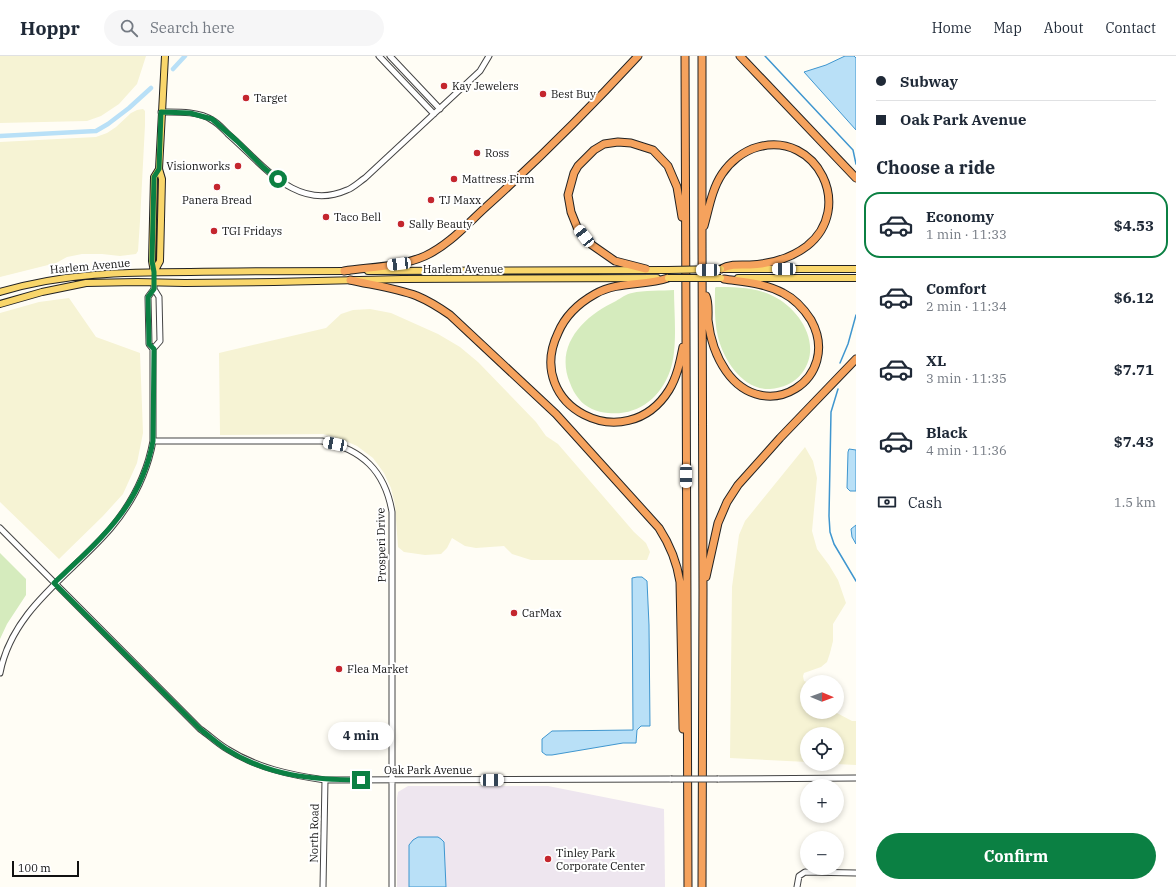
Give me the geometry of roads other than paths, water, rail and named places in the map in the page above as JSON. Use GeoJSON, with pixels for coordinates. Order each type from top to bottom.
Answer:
{"type":"FeatureCollection","features":[{"type":"Feature","properties":{"kind":"highway"},"geometry":{"type":"LineString","coordinates":[[344,271],[411,261],[426,255],[445,244],[516,180],[638,56]]}},
{"type":"Feature","properties":{"kind":"highway"},"geometry":{"type":"LineString","coordinates":[[685,56],[688,887]]}},
{"type":"Feature","properties":{"kind":"highway"},"geometry":{"type":"LineString","coordinates":[[702,56],[702,887]]}},
{"type":"Feature","properties":{"kind":"highway"},"geometry":{"type":"LineString","coordinates":[[740,56],[753,72],[856,178]]}},
{"type":"Feature","properties":{"kind":"highway"},"geometry":{"type":"LineString","coordinates":[[646,269],[615,262],[592,245],[577,226],[571,212],[568,194],[570,185],[578,166],[594,150],[604,144],[618,142],[631,143],[653,150],[668,166],[677,187],[686,237]]}},
{"type":"Feature","properties":{"kind":"highway"},"geometry":{"type":"LineString","coordinates":[[702,236],[713,192],[718,180],[730,164],[745,152],[771,145],[793,148],[808,157],[821,172],[828,190],[828,210],[823,227],[811,242],[792,255],[776,261],[751,265],[727,266],[721,269]]}},
{"type":"Feature","properties":{"kind":"highway"},"geometry":{"type":"LineString","coordinates":[[668,278],[655,282],[622,284],[608,288],[589,297],[576,308],[562,324],[553,344],[551,364],[557,388],[573,409],[593,419],[618,423],[640,417],[656,406],[665,396],[672,384],[679,367],[686,331]]}},
{"type":"Feature","properties":{"kind":"highway"},"geometry":{"type":"LineString","coordinates":[[702,289],[707,298],[709,327],[713,346],[722,366],[734,380],[746,390],[763,396],[783,394],[797,388],[811,374],[817,360],[818,352],[816,332],[808,315],[793,299],[777,290],[760,284],[723,278]]}},
{"type":"Feature","properties":{"kind":"highway"},"geometry":{"type":"LineString","coordinates":[[350,280],[417,296],[450,315],[556,414],[659,528],[671,549],[680,578],[682,720],[688,769]]}},
{"type":"Feature","properties":{"kind":"highway"},"geometry":{"type":"LineString","coordinates":[[703,589],[716,528],[733,492],[780,438],[856,359]]}},
{"type":"Feature","properties":{"kind":"main road"},"geometry":{"type":"LineString","coordinates":[[154,286],[152,261],[154,177],[159,169],[165,56]]}},
{"type":"Feature","properties":{"kind":"main road","name":"Harlem Avenue"},"geometry":{"type":"LineString","coordinates":[[0,292],[44,280],[71,276],[154,272],[856,269]]}},
{"type":"Feature","properties":{"kind":"main road","name":"Harlem Avenue"},"geometry":{"type":"LineString","coordinates":[[0,304],[42,292],[86,283],[154,286],[185,283],[402,279],[856,278]]}},
{"type":"Feature","properties":{"kind":"street"},"geometry":{"type":"LineString","coordinates":[[379,56],[434,114]]}},
{"type":"Feature","properties":{"kind":"street"},"geometry":{"type":"LineString","coordinates":[[390,56],[440,109]]}},
{"type":"Feature","properties":{"kind":"street"},"geometry":{"type":"LineString","coordinates":[[161,112],[190,113],[212,119],[264,168],[288,186],[317,196],[331,194],[348,190],[365,178],[480,71],[489,56]]}},
{"type":"Feature","properties":{"kind":"street"},"geometry":{"type":"LineString","coordinates":[[154,286],[148,297],[149,344],[154,349]]}},
{"type":"Feature","properties":{"kind":"street"},"geometry":{"type":"LineString","coordinates":[[0,673],[9,642],[21,622],[54,583],[103,536],[126,509],[142,479],[151,453],[153,441],[154,349],[160,341],[159,297],[154,286]]}},
{"type":"Feature","properties":{"kind":"street","name":"Prosperi Drive"},"geometry":{"type":"LineString","coordinates":[[153,441],[322,441],[347,448],[359,455],[370,465],[385,486],[392,512],[392,887]]}},
{"type":"Feature","properties":{"kind":"street","name":"Oak Park Avenue"},"geometry":{"type":"LineString","coordinates":[[0,528],[200,729],[227,749],[260,766],[294,776],[324,780],[392,781],[856,778]]}},
{"type":"Feature","properties":{"kind":"street","name":"North Road"},"geometry":{"type":"LineString","coordinates":[[323,887],[324,780]]}},
{"type":"Feature","properties":{"kind":"street"},"geometry":{"type":"LineString","coordinates":[[797,887],[799,876],[805,872],[856,873]]}},
{"type":"Feature","properties":{"kind":"water"},"geometry":{"type":"Polygon","coordinates":[[[845,56],[854,56],[856,58],[856,130],[804,72],[826,65],[845,56]]]}},
{"type":"Feature","properties":{"kind":"water"},"geometry":{"type":"Polygon","coordinates":[[[849,449],[856,450],[856,491],[850,491],[847,488],[849,449]]]}},
{"type":"Feature","properties":{"kind":"water"},"geometry":{"type":"Polygon","coordinates":[[[856,525],[856,544],[852,537],[851,529],[856,525]]]}},
{"type":"Feature","properties":{"kind":"water"},"geometry":{"type":"Polygon","coordinates":[[[642,577],[647,581],[650,726],[641,726],[637,730],[636,743],[623,743],[546,755],[542,752],[542,739],[552,731],[633,730],[632,578],[642,577]]]}},
{"type":"Feature","properties":{"kind":"water"},"geometry":{"type":"Polygon","coordinates":[[[418,837],[438,837],[444,842],[446,887],[409,887],[409,845],[418,837]]]}},
{"type":"Feature","properties":{"kind":"waterway"},"geometry":{"type":"LineString","coordinates":[[173,69],[185,56]]}},
{"type":"Feature","properties":{"kind":"waterway"},"geometry":{"type":"LineString","coordinates":[[765,56],[853,150],[856,164]]}},
{"type":"Feature","properties":{"kind":"waterway"},"geometry":{"type":"LineString","coordinates":[[0,136],[96,131],[129,108],[151,88]]}},
{"type":"Feature","properties":{"kind":"waterway"},"geometry":{"type":"LineString","coordinates":[[840,363],[848,344],[856,315]]}},
{"type":"Feature","properties":{"kind":"waterway"},"geometry":{"type":"LineString","coordinates":[[838,389],[831,412],[830,532],[834,544],[856,581]]}},
{"type":"Feature","properties":{"kind":"place","name":"Kay Jewelers"},"geometry":{"type":"Point","coordinates":[444,86]}},
{"type":"Feature","properties":{"kind":"place","name":"Best Buy"},"geometry":{"type":"Point","coordinates":[543,94]}},
{"type":"Feature","properties":{"kind":"place","name":"Target"},"geometry":{"type":"Point","coordinates":[246,98]}},
{"type":"Feature","properties":{"kind":"place","name":"Ross"},"geometry":{"type":"Point","coordinates":[477,153]}},
{"type":"Feature","properties":{"kind":"place","name":"Visionworks"},"geometry":{"type":"Point","coordinates":[238,166]}},
{"type":"Feature","properties":{"kind":"place","name":"Mattress Firm"},"geometry":{"type":"Point","coordinates":[454,179]}},
{"type":"Feature","properties":{"kind":"place","name":"Panera Bread"},"geometry":{"type":"Point","coordinates":[217,187]}},
{"type":"Feature","properties":{"kind":"place","name":"TJ Maxx"},"geometry":{"type":"Point","coordinates":[431,200]}},
{"type":"Feature","properties":{"kind":"place","name":"Taco Bell"},"geometry":{"type":"Point","coordinates":[326,217]}},
{"type":"Feature","properties":{"kind":"place","name":"Sally Beauty"},"geometry":{"type":"Point","coordinates":[401,224]}},
{"type":"Feature","properties":{"kind":"place","name":"TGI Fridays"},"geometry":{"type":"Point","coordinates":[214,231]}},
{"type":"Feature","properties":{"kind":"place","name":"CarMax"},"geometry":{"type":"Point","coordinates":[514,613]}},
{"type":"Feature","properties":{"kind":"place","name":"Flea Market"},"geometry":{"type":"Point","coordinates":[339,669]}},
{"type":"Feature","properties":{"kind":"place","name":"Tinley Park Corporate Center"},"geometry":{"type":"Point","coordinates":[548,859]}}]}
